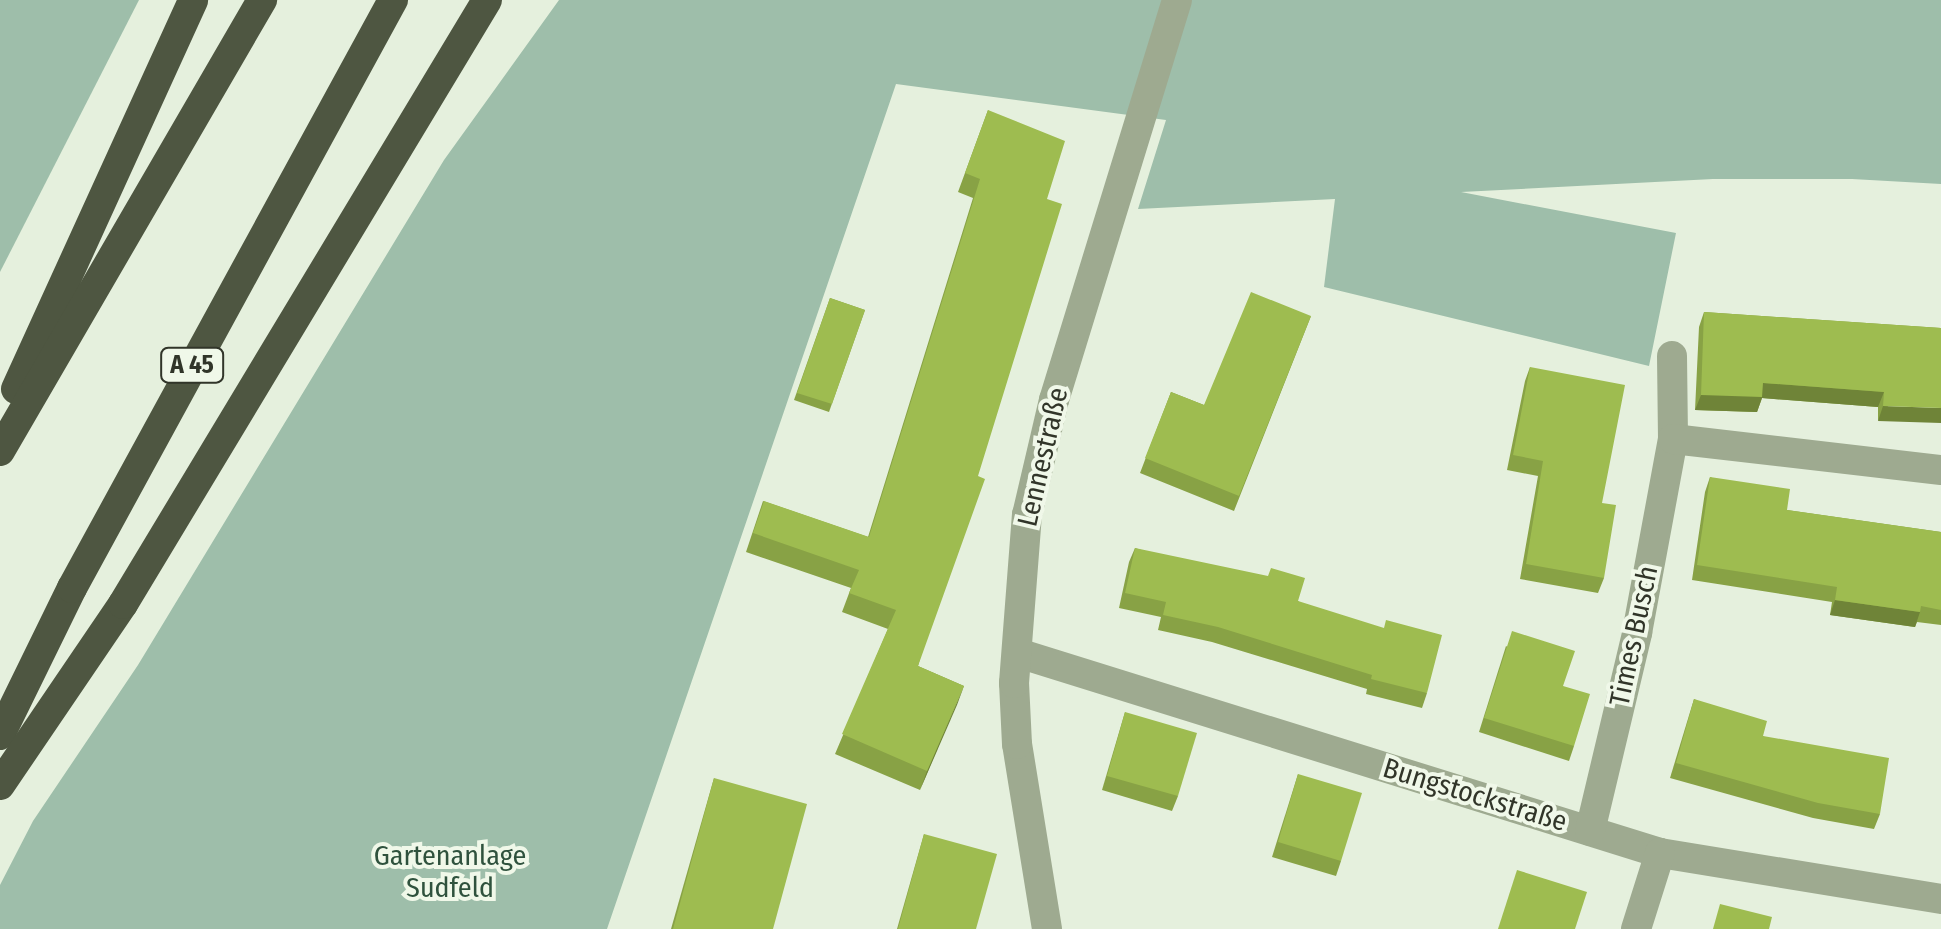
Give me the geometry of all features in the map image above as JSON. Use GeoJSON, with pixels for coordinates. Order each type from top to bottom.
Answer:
{"type":"FeatureCollection","features":[{"type":"Feature","properties":{"kind":"highway"},"geometry":{"type":"LineString","coordinates":[[0,424],[193,0]]}},
{"type":"Feature","properties":{"kind":"highway"},"geometry":{"type":"LineString","coordinates":[[0,450],[262,0]]}},
{"type":"Feature","properties":{"kind":"highway","name":"A 45"},"geometry":{"type":"LineString","coordinates":[[0,735],[72,588],[393,0]]}},
{"type":"Feature","properties":{"kind":"highway"},"geometry":{"type":"LineString","coordinates":[[0,785],[123,604],[430,101],[487,0]]}},
{"type":"Feature","properties":{"kind":"highway"},"geometry":{"type":"LineString","coordinates":[[430,101],[510,0]]}},
{"type":"Feature","properties":{"kind":"street","name":"Lennestraße"},"geometry":{"type":"LineString","coordinates":[[1046,929],[1016,744],[1020,577],[1037,466],[1177,0]]}},
{"type":"Feature","properties":{"kind":"street","name":"Times Busch"},"geometry":{"type":"LineString","coordinates":[[1590,831],[1637,633],[1674,440],[1672,356]]}},
{"type":"Feature","properties":{"kind":"street"},"geometry":{"type":"LineString","coordinates":[[1674,440],[1941,470]]}},
{"type":"Feature","properties":{"kind":"street","name":"Bungstockstraße"},"geometry":{"type":"LineString","coordinates":[[1018,653],[1660,852],[1941,899]]}},
{"type":"Feature","properties":{"kind":"street"},"geometry":{"type":"LineString","coordinates":[[1636,929],[1660,852]]}},
{"type":"Feature","properties":{"kind":"green space"},"geometry":{"type":"Polygon","coordinates":[[[0,0],[139,0],[0,272],[0,0]]]}},
{"type":"Feature","properties":{"kind":"green space","name":"Gartenanlage Sudfeld"},"geometry":{"type":"Polygon","coordinates":[[[559,0],[1941,0],[1941,184],[1852,179],[1713,179],[1461,192],[1676,233],[1649,366],[1324,287],[1335,199],[1138,209],[1166,120],[896,84],[607,929],[0,929],[0,885],[33,821],[138,665],[444,160],[559,0]]]}},
{"type":"Feature","properties":{"kind":"building"},"geometry":{"type":"Polygon","coordinates":[[[988,110],[1065,141],[1047,199],[1062,204],[978,476],[985,479],[918,666],[964,686],[927,771],[842,734],[896,610],[849,593],[859,570],[753,533],[764,501],[869,537],[980,179],[965,173],[988,110]]]}},
{"type":"Feature","properties":{"kind":"building"},"geometry":{"type":"Polygon","coordinates":[[[1251,292],[1311,316],[1239,496],[1145,458],[1171,392],[1204,405],[1251,292]]]}},
{"type":"Feature","properties":{"kind":"building"},"geometry":{"type":"Polygon","coordinates":[[[830,298],[865,310],[832,404],[797,393],[830,298]]]}},
{"type":"Feature","properties":{"kind":"building"},"geometry":{"type":"Polygon","coordinates":[[[1704,312],[1941,328],[1941,408],[1883,406],[1884,392],[1763,383],[1762,397],[1701,395],[1704,312]]]}},
{"type":"Feature","properties":{"kind":"building"},"geometry":{"type":"Polygon","coordinates":[[[1530,367],[1625,385],[1602,503],[1616,505],[1604,578],[1526,564],[1543,461],[1513,455],[1530,367]]]}},
{"type":"Feature","properties":{"kind":"building"},"geometry":{"type":"Polygon","coordinates":[[[1710,477],[1790,489],[1787,510],[1941,532],[1941,610],[1921,606],[1920,612],[1835,600],[1837,587],[1697,565],[1710,477]]]}},
{"type":"Feature","properties":{"kind":"building"},"geometry":{"type":"Polygon","coordinates":[[[1135,548],[1268,576],[1271,568],[1305,578],[1298,601],[1384,628],[1386,620],[1442,635],[1427,693],[1371,679],[1372,675],[1218,627],[1163,615],[1166,602],[1125,593],[1135,548]]]}},
{"type":"Feature","properties":{"kind":"building"},"geometry":{"type":"Polygon","coordinates":[[[1512,631],[1575,651],[1563,686],[1590,694],[1574,746],[1484,718],[1512,631]]]}},
{"type":"Feature","properties":{"kind":"building"},"geometry":{"type":"Polygon","coordinates":[[[1694,699],[1767,721],[1763,736],[1889,758],[1880,814],[1818,803],[1676,763],[1694,699]]]}},
{"type":"Feature","properties":{"kind":"building"},"geometry":{"type":"Polygon","coordinates":[[[1125,712],[1197,733],[1178,796],[1107,776],[1125,712]]]}},
{"type":"Feature","properties":{"kind":"building"},"geometry":{"type":"Polygon","coordinates":[[[1298,774],[1362,793],[1341,861],[1278,842],[1298,774]]]}},
{"type":"Feature","properties":{"kind":"building"},"geometry":{"type":"Polygon","coordinates":[[[714,778],[807,804],[773,929],[673,929],[714,778]]]}},
{"type":"Feature","properties":{"kind":"building"},"geometry":{"type":"Polygon","coordinates":[[[924,834],[997,854],[976,929],[898,929],[924,834]]]}},
{"type":"Feature","properties":{"kind":"building"},"geometry":{"type":"Polygon","coordinates":[[[1517,870],[1587,892],[1575,929],[1498,929],[1517,870]]]}},
{"type":"Feature","properties":{"kind":"building"},"geometry":{"type":"Polygon","coordinates":[[[1720,904],[1772,917],[1769,929],[1713,929],[1720,904]]]}}]}
